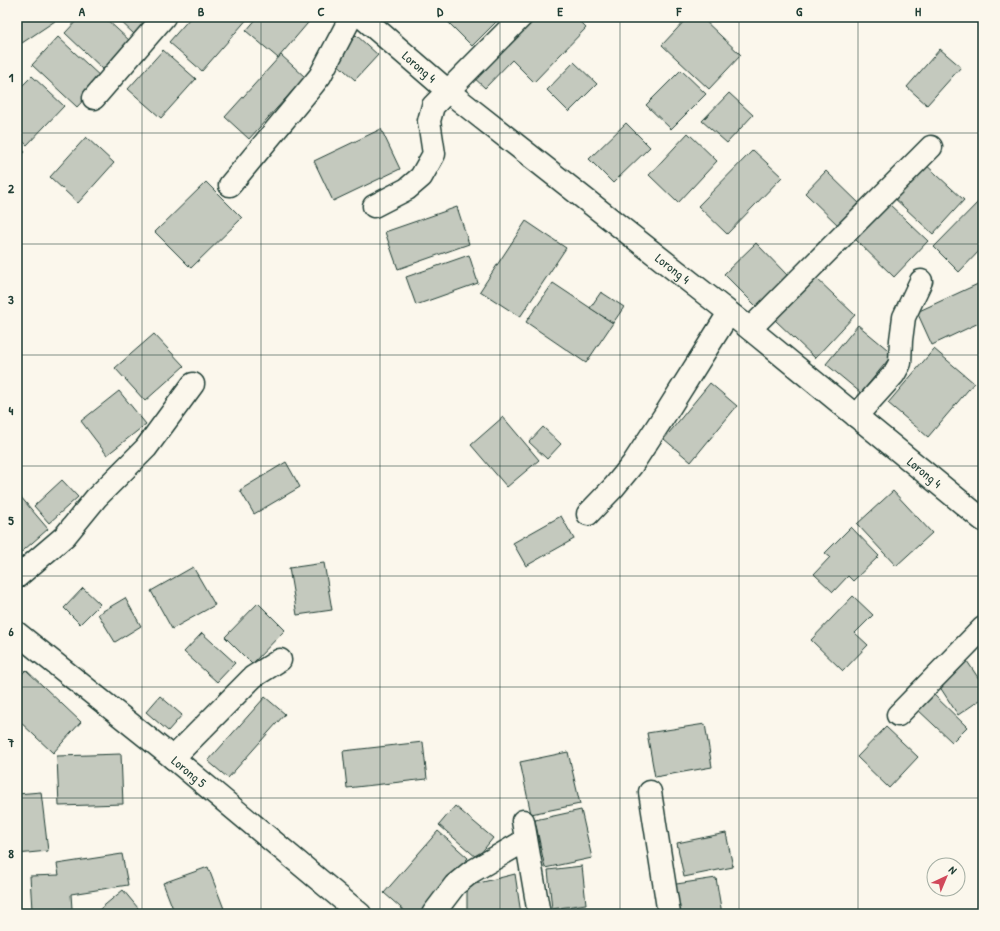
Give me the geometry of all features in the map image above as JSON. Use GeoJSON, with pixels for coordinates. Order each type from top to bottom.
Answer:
{"type":"FeatureCollection","features":[{"type":"Feature","properties":{"kind":"street"},"geometry":{"type":"LineString","coordinates":[[94,98],[164,17]]}},
{"type":"Feature","properties":{"kind":"street"},"geometry":{"type":"LineString","coordinates":[[230,185],[320,76],[351,17]]}},
{"type":"Feature","properties":{"kind":"street","name":"Lorong 4"},"geometry":{"type":"LineString","coordinates":[[362,17],[449,92],[729,313],[864,407],[983,520]]}},
{"type":"Feature","properties":{"kind":"street"},"geometry":{"type":"LineString","coordinates":[[374,206],[407,189],[421,177],[434,154],[429,121],[433,106],[449,92],[521,17]]}},
{"type":"Feature","properties":{"kind":"street"},"geometry":{"type":"LineString","coordinates":[[750,329],[931,147]]}},
{"type":"Feature","properties":{"kind":"street"},"geometry":{"type":"LineString","coordinates":[[864,407],[894,374],[900,363],[904,317],[921,281]]}},
{"type":"Feature","properties":{"kind":"street"},"geometry":{"type":"LineString","coordinates":[[588,514],[614,487],[632,465],[729,313]]}},
{"type":"Feature","properties":{"kind":"street"},"geometry":{"type":"LineString","coordinates":[[17,577],[64,536],[96,498],[146,448],[193,384]]}},
{"type":"Feature","properties":{"kind":"street"},"geometry":{"type":"LineString","coordinates":[[898,715],[983,628]]}},
{"type":"Feature","properties":{"kind":"street","name":"Lorong 5"},"geometry":{"type":"LineString","coordinates":[[17,633],[173,758],[360,914]]}},
{"type":"Feature","properties":{"kind":"street"},"geometry":{"type":"LineString","coordinates":[[173,758],[253,677],[280,660]]}},
{"type":"Feature","properties":{"kind":"street"},"geometry":{"type":"LineString","coordinates":[[650,792],[668,914]]}},
{"type":"Feature","properties":{"kind":"street"},"geometry":{"type":"LineString","coordinates":[[433,914],[455,885],[524,831],[539,914]]}},
{"type":"Feature","properties":{"kind":"building"},"geometry":{"type":"Polygon","coordinates":[[[17,17],[61,17],[22,43],[17,35],[17,17]]]}},
{"type":"Feature","properties":{"kind":"building"},"geometry":{"type":"Polygon","coordinates":[[[80,17],[104,17],[130,41],[104,70],[65,33],[80,17]]]}},
{"type":"Feature","properties":{"kind":"building"},"geometry":{"type":"Polygon","coordinates":[[[116,17],[152,17],[135,35],[116,17]]]}},
{"type":"Feature","properties":{"kind":"building"},"geometry":{"type":"Polygon","coordinates":[[[191,17],[249,17],[202,71],[169,42],[191,17]]]}},
{"type":"Feature","properties":{"kind":"building"},"geometry":{"type":"Polygon","coordinates":[[[258,17],[313,17],[278,58],[246,31],[258,17]]]}},
{"type":"Feature","properties":{"kind":"building"},"geometry":{"type":"Polygon","coordinates":[[[443,17],[501,17],[472,46],[443,17]]]}},
{"type":"Feature","properties":{"kind":"building"},"geometry":{"type":"Polygon","coordinates":[[[528,17],[575,17],[586,28],[534,82],[512,60],[485,88],[472,76],[528,17]]]}},
{"type":"Feature","properties":{"kind":"building"},"geometry":{"type":"Polygon","coordinates":[[[688,17],[701,17],[741,55],[709,89],[662,45],[688,17]]]}},
{"type":"Feature","properties":{"kind":"building"},"geometry":{"type":"Polygon","coordinates":[[[356,35],[378,55],[355,80],[333,60],[356,35]]]}},
{"type":"Feature","properties":{"kind":"building"},"geometry":{"type":"Polygon","coordinates":[[[58,37],[103,79],[77,107],[32,65],[58,37]]]}},
{"type":"Feature","properties":{"kind":"building"},"geometry":{"type":"Polygon","coordinates":[[[940,49],[961,67],[927,105],[907,87],[940,49]]]}},
{"type":"Feature","properties":{"kind":"building"},"geometry":{"type":"Polygon","coordinates":[[[163,50],[196,79],[161,118],[128,89],[163,50]]]}},
{"type":"Feature","properties":{"kind":"building"},"geometry":{"type":"Polygon","coordinates":[[[281,55],[305,77],[249,139],[225,117],[281,55]]]}},
{"type":"Feature","properties":{"kind":"building"},"geometry":{"type":"Polygon","coordinates":[[[574,62],[597,84],[569,112],[547,90],[574,62]]]}},
{"type":"Feature","properties":{"kind":"building"},"geometry":{"type":"Polygon","coordinates":[[[681,70],[706,94],[671,129],[646,105],[681,70]]]}},
{"type":"Feature","properties":{"kind":"building"},"geometry":{"type":"Polygon","coordinates":[[[32,76],[64,106],[27,145],[17,136],[17,91],[32,76]]]}},
{"type":"Feature","properties":{"kind":"building"},"geometry":{"type":"Polygon","coordinates":[[[729,93],[753,115],[727,143],[702,121],[729,93]]]}},
{"type":"Feature","properties":{"kind":"building"},"geometry":{"type":"Polygon","coordinates":[[[626,123],[650,147],[613,183],[589,159],[626,123]]]}},
{"type":"Feature","properties":{"kind":"building"},"geometry":{"type":"Polygon","coordinates":[[[381,129],[400,169],[333,201],[314,161],[381,129]]]}},
{"type":"Feature","properties":{"kind":"building"},"geometry":{"type":"Polygon","coordinates":[[[688,133],[717,161],[678,203],[649,175],[688,133]]]}},
{"type":"Feature","properties":{"kind":"building"},"geometry":{"type":"Polygon","coordinates":[[[86,137],[114,163],[78,203],[50,177],[86,137]]]}},
{"type":"Feature","properties":{"kind":"building"},"geometry":{"type":"Polygon","coordinates":[[[17,145],[25,152],[17,160],[17,145]]]}},
{"type":"Feature","properties":{"kind":"building"},"geometry":{"type":"Polygon","coordinates":[[[753,150],[782,177],[727,234],[698,206],[753,150]]]}},
{"type":"Feature","properties":{"kind":"building"},"geometry":{"type":"Polygon","coordinates":[[[923,162],[964,200],[933,234],[892,196],[923,162]]]}},
{"type":"Feature","properties":{"kind":"building"},"geometry":{"type":"Polygon","coordinates":[[[826,171],[863,207],[842,229],[805,193],[826,171]]]}},
{"type":"Feature","properties":{"kind":"building"},"geometry":{"type":"Polygon","coordinates":[[[206,182],[242,218],[191,268],[155,232],[206,182]]]}},
{"type":"Feature","properties":{"kind":"building"},"geometry":{"type":"Polygon","coordinates":[[[983,197],[983,247],[959,272],[934,247],[983,197]]]}},
{"type":"Feature","properties":{"kind":"building"},"geometry":{"type":"Polygon","coordinates":[[[888,203],[928,241],[894,277],[854,238],[888,203]]]}},
{"type":"Feature","properties":{"kind":"building"},"geometry":{"type":"Polygon","coordinates":[[[457,207],[469,244],[398,269],[385,232],[457,207]]]}},
{"type":"Feature","properties":{"kind":"building"},"geometry":{"type":"Polygon","coordinates":[[[526,221],[566,248],[520,317],[480,291],[526,221]]]}},
{"type":"Feature","properties":{"kind":"building"},"geometry":{"type":"Polygon","coordinates":[[[756,243],[789,277],[758,308],[724,274],[756,243]]]}},
{"type":"Feature","properties":{"kind":"building"},"geometry":{"type":"Polygon","coordinates":[[[469,255],[478,283],[416,305],[406,277],[469,255]]]}},
{"type":"Feature","properties":{"kind":"building"},"geometry":{"type":"Polygon","coordinates":[[[815,277],[855,315],[815,358],[775,320],[815,277]]]}},
{"type":"Feature","properties":{"kind":"building"},"geometry":{"type":"Polygon","coordinates":[[[553,283],[613,323],[586,363],[526,322],[553,283]]]}},
{"type":"Feature","properties":{"kind":"building"},"geometry":{"type":"Polygon","coordinates":[[[980,283],[983,290],[983,321],[932,345],[917,312],[980,283]]]}},
{"type":"Feature","properties":{"kind":"building"},"geometry":{"type":"Polygon","coordinates":[[[601,292],[624,307],[613,323],[590,308],[601,292]]]}},
{"type":"Feature","properties":{"kind":"building"},"geometry":{"type":"Polygon","coordinates":[[[858,325],[893,354],[861,393],[826,364],[858,325]]]}},
{"type":"Feature","properties":{"kind":"building"},"geometry":{"type":"Polygon","coordinates":[[[154,334],[184,366],[145,401],[115,368],[154,334]]]}},
{"type":"Feature","properties":{"kind":"building"},"geometry":{"type":"Polygon","coordinates":[[[934,349],[974,383],[928,437],[888,403],[934,349]]]}},
{"type":"Feature","properties":{"kind":"building"},"geometry":{"type":"Polygon","coordinates":[[[710,383],[737,406],[691,462],[664,439],[710,383]]]}},
{"type":"Feature","properties":{"kind":"building"},"geometry":{"type":"Polygon","coordinates":[[[119,391],[146,424],[107,455],[81,421],[119,391]]]}},
{"type":"Feature","properties":{"kind":"building"},"geometry":{"type":"Polygon","coordinates":[[[503,417],[539,460],[507,487],[471,445],[503,417]]]}},
{"type":"Feature","properties":{"kind":"building"},"geometry":{"type":"Polygon","coordinates":[[[543,427],[561,444],[547,459],[529,442],[543,427]]]}},
{"type":"Feature","properties":{"kind":"building"},"geometry":{"type":"Polygon","coordinates":[[[286,462],[300,487],[254,514],[240,490],[286,462]]]}},
{"type":"Feature","properties":{"kind":"building"},"geometry":{"type":"Polygon","coordinates":[[[62,480],[78,497],[49,523],[34,506],[62,480]]]}},
{"type":"Feature","properties":{"kind":"building"},"geometry":{"type":"Polygon","coordinates":[[[893,491],[932,533],[896,566],[857,524],[893,491]]]}},
{"type":"Feature","properties":{"kind":"building"},"geometry":{"type":"Polygon","coordinates":[[[20,496],[48,529],[17,556],[17,498],[20,496]]]}},
{"type":"Feature","properties":{"kind":"building"},"geometry":{"type":"Polygon","coordinates":[[[561,516],[574,539],[526,566],[513,543],[561,516]]]}},
{"type":"Feature","properties":{"kind":"building"},"geometry":{"type":"Polygon","coordinates":[[[851,527],[879,556],[853,581],[848,576],[833,592],[814,574],[830,557],[825,553],[851,527]]]}},
{"type":"Feature","properties":{"kind":"building"},"geometry":{"type":"Polygon","coordinates":[[[324,563],[332,610],[297,615],[289,568],[324,563]]]}},
{"type":"Feature","properties":{"kind":"building"},"geometry":{"type":"Polygon","coordinates":[[[193,567],[215,605],[172,629],[151,591],[193,567]]]}},
{"type":"Feature","properties":{"kind":"building"},"geometry":{"type":"Polygon","coordinates":[[[83,588],[100,604],[80,624],[64,608],[83,588]]]}},
{"type":"Feature","properties":{"kind":"building"},"geometry":{"type":"Polygon","coordinates":[[[853,596],[873,615],[855,633],[868,645],[843,671],[811,640],[853,596]]]}},
{"type":"Feature","properties":{"kind":"building"},"geometry":{"type":"Polygon","coordinates":[[[125,598],[141,626],[115,642],[98,614],[125,598]]]}},
{"type":"Feature","properties":{"kind":"building"},"geometry":{"type":"Polygon","coordinates":[[[258,603],[285,630],[252,664],[225,637],[258,603]]]}},
{"type":"Feature","properties":{"kind":"building"},"geometry":{"type":"Polygon","coordinates":[[[202,633],[235,663],[217,682],[184,652],[202,633]]]}},
{"type":"Feature","properties":{"kind":"building"},"geometry":{"type":"Polygon","coordinates":[[[967,661],[983,685],[983,698],[958,715],[936,681],[967,661]]]}},
{"type":"Feature","properties":{"kind":"building"},"geometry":{"type":"Polygon","coordinates":[[[26,670],[81,722],[53,753],[17,719],[17,679],[26,670]]]}},
{"type":"Feature","properties":{"kind":"building"},"geometry":{"type":"Polygon","coordinates":[[[931,692],[967,727],[952,742],[916,708],[931,692]]]}},
{"type":"Feature","properties":{"kind":"building"},"geometry":{"type":"Polygon","coordinates":[[[160,696],[182,715],[168,731],[146,712],[160,696]]]}},
{"type":"Feature","properties":{"kind":"building"},"geometry":{"type":"Polygon","coordinates":[[[265,697],[285,714],[228,778],[208,761],[265,697]]]}},
{"type":"Feature","properties":{"kind":"building"},"geometry":{"type":"Polygon","coordinates":[[[705,724],[712,767],[655,777],[647,733],[705,724]]]}},
{"type":"Feature","properties":{"kind":"building"},"geometry":{"type":"Polygon","coordinates":[[[886,727],[918,757],[889,788],[857,757],[886,727]]]}},
{"type":"Feature","properties":{"kind":"building"},"geometry":{"type":"Polygon","coordinates":[[[423,742],[427,779],[347,788],[343,751],[423,742]]]}},
{"type":"Feature","properties":{"kind":"building"},"geometry":{"type":"Polygon","coordinates":[[[568,752],[580,804],[531,814],[520,762],[568,752]]]}},
{"type":"Feature","properties":{"kind":"building"},"geometry":{"type":"Polygon","coordinates":[[[121,754],[123,804],[59,806],[57,756],[121,754]]]}},
{"type":"Feature","properties":{"kind":"building"},"geometry":{"type":"Polygon","coordinates":[[[41,792],[48,851],[17,854],[17,794],[41,792]]]}},
{"type":"Feature","properties":{"kind":"building"},"geometry":{"type":"Polygon","coordinates":[[[455,806],[493,838],[477,858],[439,825],[455,806]]]}},
{"type":"Feature","properties":{"kind":"building"},"geometry":{"type":"Polygon","coordinates":[[[581,810],[592,858],[545,868],[535,820],[581,810]]]}},
{"type":"Feature","properties":{"kind":"building"},"geometry":{"type":"Polygon","coordinates":[[[438,831],[468,858],[419,914],[408,914],[384,893],[438,831]]]}},
{"type":"Feature","properties":{"kind":"building"},"geometry":{"type":"Polygon","coordinates":[[[726,833],[733,867],[684,877],[677,843],[726,833]]]}},
{"type":"Feature","properties":{"kind":"building"},"geometry":{"type":"Polygon","coordinates":[[[122,854],[128,885],[71,894],[72,909],[32,910],[30,876],[59,875],[57,864],[122,854]]]}},
{"type":"Feature","properties":{"kind":"building"},"geometry":{"type":"Polygon","coordinates":[[[582,866],[586,904],[552,909],[548,870],[582,866]]]}},
{"type":"Feature","properties":{"kind":"building"},"geometry":{"type":"Polygon","coordinates":[[[208,867],[226,914],[175,914],[163,883],[208,867]]]}},
{"type":"Feature","properties":{"kind":"building"},"geometry":{"type":"Polygon","coordinates":[[[515,874],[521,914],[467,914],[467,886],[515,874]]]}},
{"type":"Feature","properties":{"kind":"building"},"geometry":{"type":"Polygon","coordinates":[[[716,878],[722,914],[674,914],[670,885],[716,878]]]}},
{"type":"Feature","properties":{"kind":"building"},"geometry":{"type":"Polygon","coordinates":[[[123,890],[143,914],[94,914],[123,890]]]}}]}
